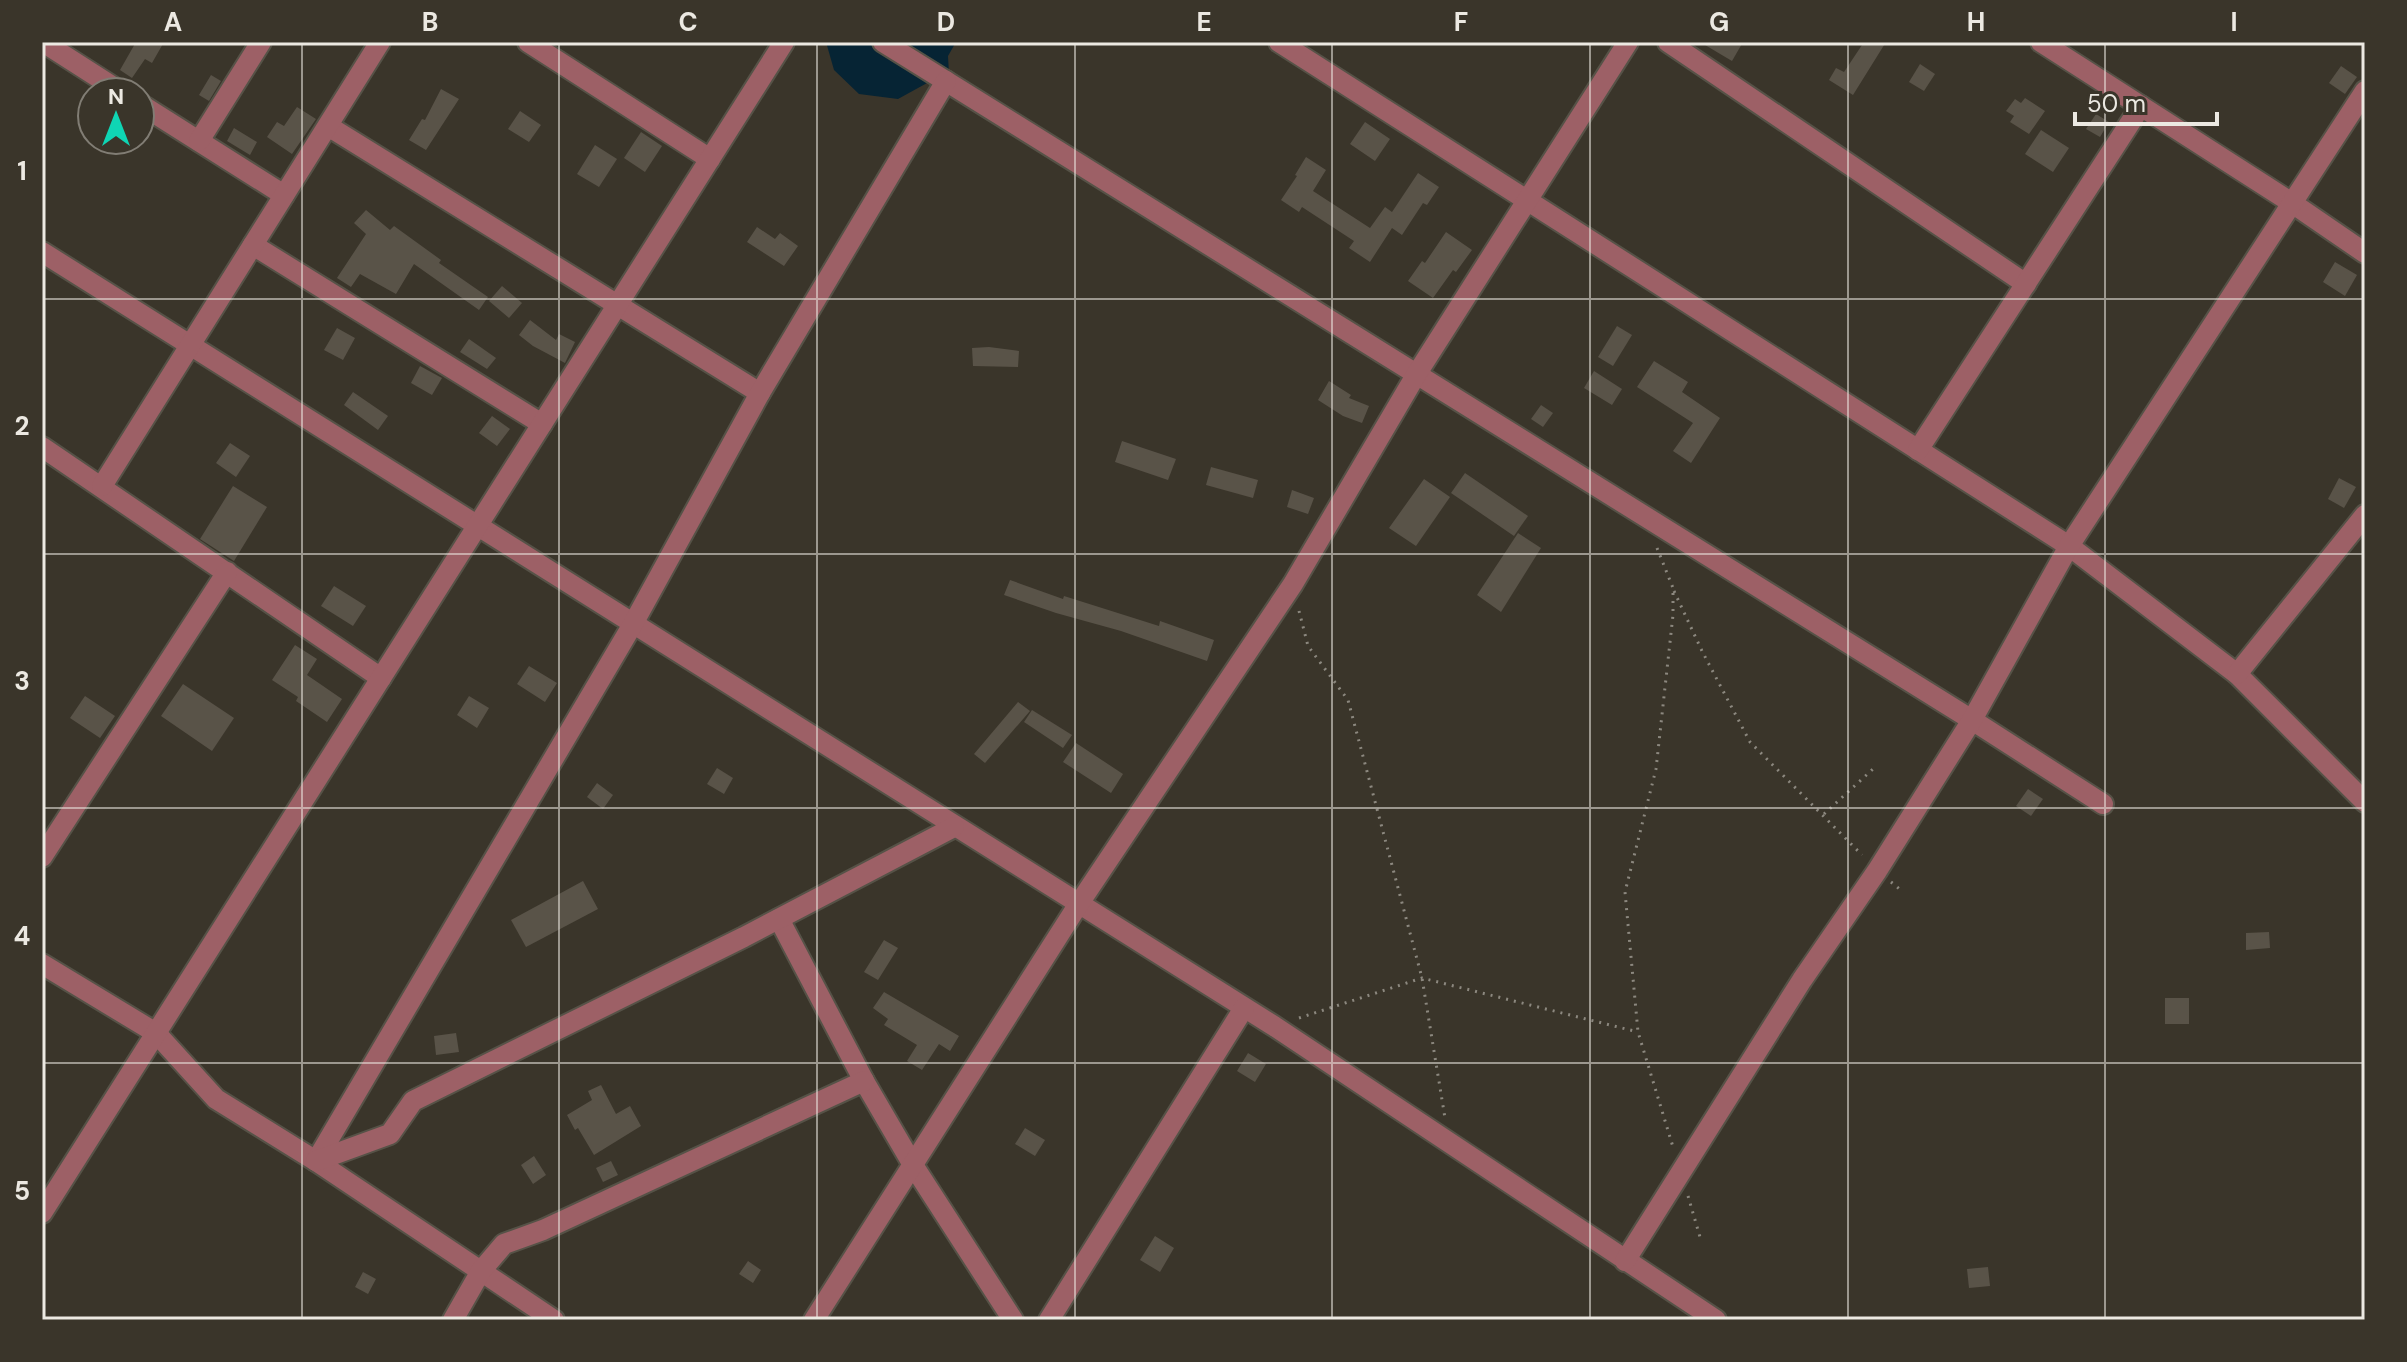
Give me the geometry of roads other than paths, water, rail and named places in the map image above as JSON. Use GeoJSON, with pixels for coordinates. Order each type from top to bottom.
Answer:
{"type":"FeatureCollection","features":[{"type":"Feature","properties":{"kind":"street"},"geometry":{"type":"LineString","coordinates":[[43,42],[96,76]]}},
{"type":"Feature","properties":{"kind":"street"},"geometry":{"type":"LineString","coordinates":[[199,141],[261,42]]}},
{"type":"Feature","properties":{"kind":"street"},"geometry":{"type":"LineString","coordinates":[[102,486],[380,42]]}},
{"type":"Feature","properties":{"kind":"street"},"geometry":{"type":"LineString","coordinates":[[528,42],[710,159]]}},
{"type":"Feature","properties":{"kind":"street"},"geometry":{"type":"LineString","coordinates":[[42,1213],[784,42]]}},
{"type":"Feature","properties":{"kind":"street"},"geometry":{"type":"LineString","coordinates":[[883,42],[2103,804]]}},
{"type":"Feature","properties":{"kind":"street"},"geometry":{"type":"LineString","coordinates":[[1279,42],[2069,546],[2237,674],[2365,802]]}},
{"type":"Feature","properties":{"kind":"street"},"geometry":{"type":"LineString","coordinates":[[814,1320],[1078,905],[1293,584],[1416,375],[1628,42]]}},
{"type":"Feature","properties":{"kind":"street"},"geometry":{"type":"LineString","coordinates":[[1668,42],[2026,284]]}},
{"type":"Feature","properties":{"kind":"street"},"geometry":{"type":"LineString","coordinates":[[2041,42],[2365,253]]}},
{"type":"Feature","properties":{"kind":"street"},"geometry":{"type":"LineString","coordinates":[[316,1161],[633,624],[760,393],[946,81]]}},
{"type":"Feature","properties":{"kind":"street"},"geometry":{"type":"LineString","coordinates":[[1625,1261],[1802,980],[1877,871],[1972,720],[2069,546],[2365,91]]}},
{"type":"Feature","properties":{"kind":"street"},"geometry":{"type":"LineString","coordinates":[[1918,450],[2141,106]]}},
{"type":"Feature","properties":{"kind":"street"},"geometry":{"type":"LineString","coordinates":[[156,114],[284,195]]}},
{"type":"Feature","properties":{"kind":"street"},"geometry":{"type":"LineString","coordinates":[[328,126],[760,393]]}},
{"type":"Feature","properties":{"kind":"street"},"geometry":{"type":"LineString","coordinates":[[253,245],[542,424]]}},
{"type":"Feature","properties":{"kind":"street"},"geometry":{"type":"LineString","coordinates":[[42,252],[1274,1026],[1716,1320]]}},
{"type":"Feature","properties":{"kind":"street"},"geometry":{"type":"LineString","coordinates":[[42,447],[381,678]]}},
{"type":"Feature","properties":{"kind":"street"},"geometry":{"type":"LineString","coordinates":[[2237,674],[2365,515]]}},
{"type":"Feature","properties":{"kind":"street"},"geometry":{"type":"LineString","coordinates":[[42,857],[227,572]]}},
{"type":"Feature","properties":{"kind":"street"},"geometry":{"type":"LineString","coordinates":[[316,1161],[390,1134],[413,1101],[779,919],[954,827]]}},
{"type":"Feature","properties":{"kind":"street"},"geometry":{"type":"LineString","coordinates":[[779,919],[864,1081],[913,1165],[1013,1320]]}},
{"type":"Feature","properties":{"kind":"street"},"geometry":{"type":"LineString","coordinates":[[42,964],[156,1033],[216,1099],[316,1161],[554,1320]]}},
{"type":"Feature","properties":{"kind":"street"},"geometry":{"type":"LineString","coordinates":[[1049,1320],[1244,1008]]}},
{"type":"Feature","properties":{"kind":"street"},"geometry":{"type":"LineString","coordinates":[[453,1320],[481,1271],[504,1244],[543,1230],[864,1081]]}},
{"type":"Feature","properties":{"kind":"water"},"geometry":{"type":"Polygon","coordinates":[[[826,42],[956,42],[948,56],[949,74],[898,99],[859,94],[834,70],[826,42]]]}}]}
